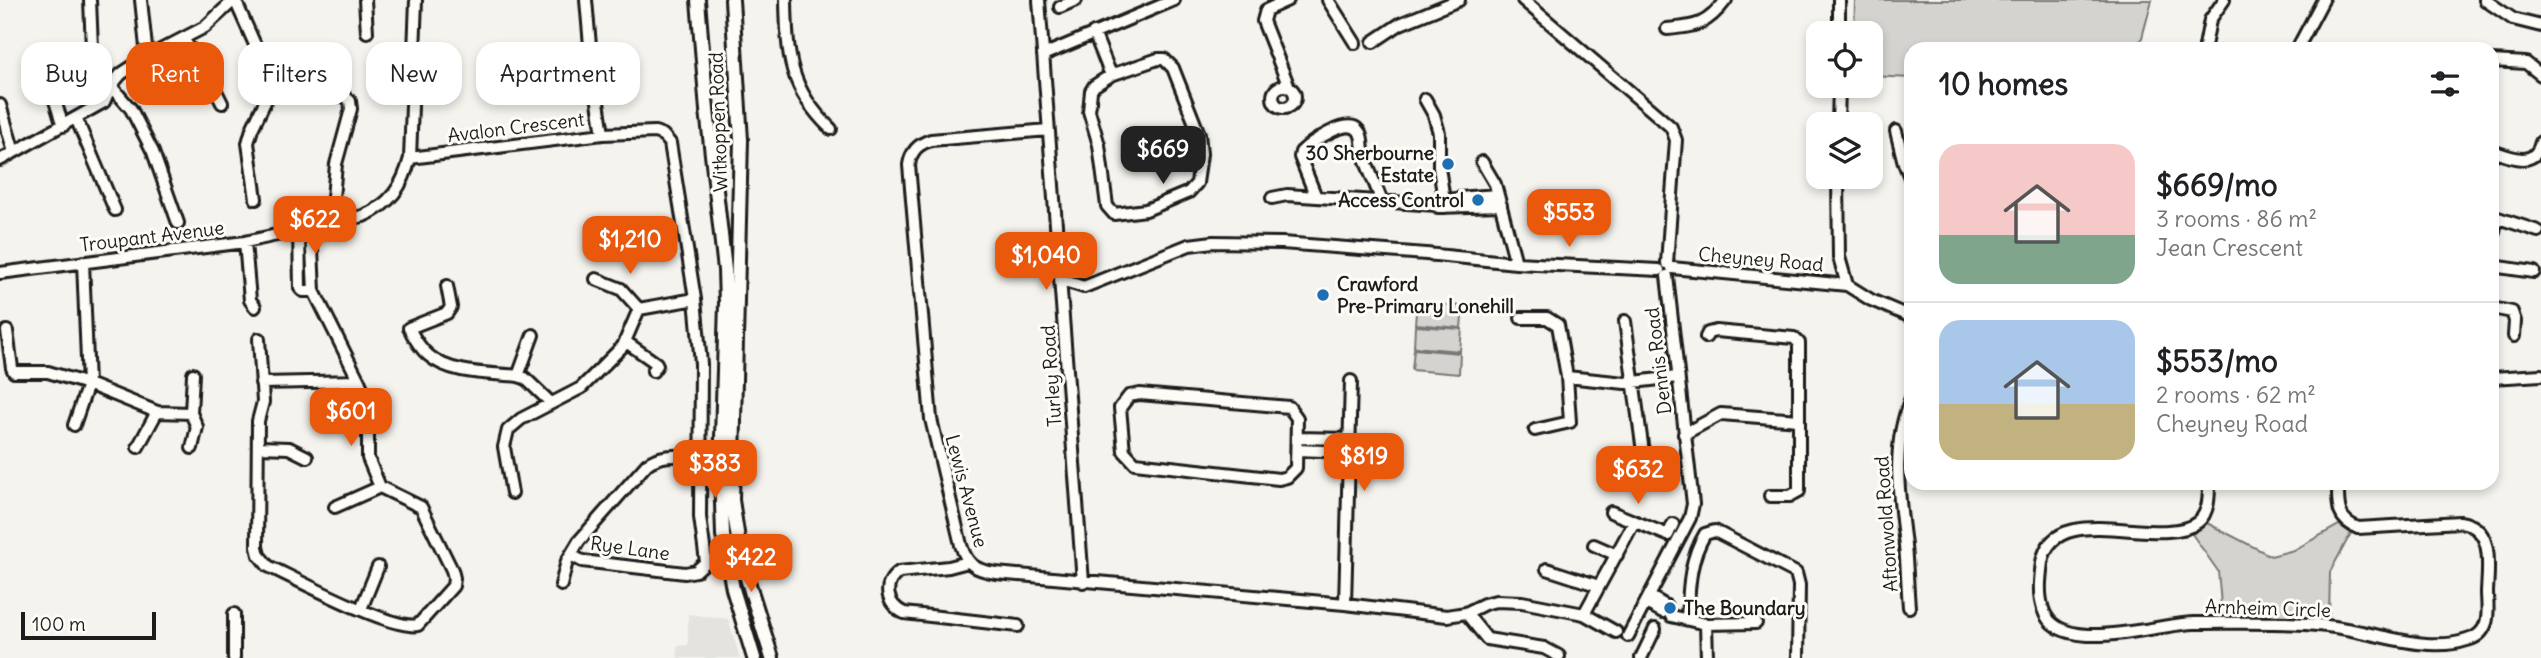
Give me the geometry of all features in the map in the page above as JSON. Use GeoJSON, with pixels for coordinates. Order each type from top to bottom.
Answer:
{"type":"FeatureCollection","features":[{"type":"Feature","properties":{"kind":"main road","name":"Witkoppen Road"},"geometry":{"type":"LineString","coordinates":[[698,0],[725,270],[721,471],[723,535],[733,589],[754,658]]}},
{"type":"Feature","properties":{"kind":"main road","name":"Witkoppen Road"},"geometry":{"type":"LineString","coordinates":[[732,0],[741,140],[732,500],[741,559],[772,658]]}},
{"type":"Feature","properties":{"kind":"street"},"geometry":{"type":"LineString","coordinates":[[90,0],[91,42]]}},
{"type":"Feature","properties":{"kind":"street"},"geometry":{"type":"LineString","coordinates":[[141,0],[145,42]]}},
{"type":"Feature","properties":{"kind":"street"},"geometry":{"type":"LineString","coordinates":[[177,42],[205,27],[235,0],[254,42]]}},
{"type":"Feature","properties":{"kind":"street"},"geometry":{"type":"LineString","coordinates":[[365,0],[367,32]]}},
{"type":"Feature","properties":{"kind":"street","name":"Troupant Avenue"},"geometry":{"type":"LineString","coordinates":[[0,273],[245,242],[363,216],[379,208],[396,192],[410,158],[416,0]]}},
{"type":"Feature","properties":{"kind":"street"},"geometry":{"type":"LineString","coordinates":[[586,0],[591,57],[603,134]]}},
{"type":"Feature","properties":{"kind":"street"},"geometry":{"type":"LineString","coordinates":[[786,0],[790,66],[804,98],[831,129]]}},
{"type":"Feature","properties":{"kind":"street","name":"Turley Road"},"geometry":{"type":"LineString","coordinates":[[1039,0],[1083,582]]}},
{"type":"Feature","properties":{"kind":"street"},"geometry":{"type":"LineString","coordinates":[[1060,7],[1076,0]]}},
{"type":"Feature","properties":{"kind":"street"},"geometry":{"type":"LineString","coordinates":[[1043,55],[1174,0]]}},
{"type":"Feature","properties":{"kind":"street"},"geometry":{"type":"LineString","coordinates":[[1286,0],[1266,10],[1262,22],[1289,87]]}},
{"type":"Feature","properties":{"kind":"street"},"geometry":{"type":"LineString","coordinates":[[1328,0],[1355,43]]}},
{"type":"Feature","properties":{"kind":"street","name":"Dennis Road"},"geometry":{"type":"LineString","coordinates":[[1523,0],[1671,127],[1676,140],[1666,269],[1693,494],[1692,510],[1628,636]]}},
{"type":"Feature","properties":{"kind":"street"},"geometry":{"type":"LineString","coordinates":[[1667,29],[1693,27],[1707,21],[1726,0]]}},
{"type":"Feature","properties":{"kind":"street"},"geometry":{"type":"LineString","coordinates":[[1839,0],[1839,21]]}},
{"type":"Feature","properties":{"kind":"street"},"geometry":{"type":"LineString","coordinates":[[2206,42],[2210,20],[2224,0]]}},
{"type":"Feature","properties":{"kind":"street"},"geometry":{"type":"LineString","coordinates":[[2485,0],[2501,5],[2513,19],[2541,26]]}},
{"type":"Feature","properties":{"kind":"street"},"geometry":{"type":"LineString","coordinates":[[1373,42],[1400,24],[1456,1]]}},
{"type":"Feature","properties":{"kind":"street"},"geometry":{"type":"LineString","coordinates":[[2303,42],[2319,1]]}},
{"type":"Feature","properties":{"kind":"street"},"geometry":{"type":"LineString","coordinates":[[1098,32],[1114,74]]}},
{"type":"Feature","properties":{"kind":"street"},"geometry":{"type":"LineString","coordinates":[[1158,59],[1170,64],[1200,142],[1199,176],[1194,188],[1146,210],[1124,214],[1114,214],[1107,206],[1099,145],[1089,111],[1094,86],[1114,74],[1158,59]]}},
{"type":"Feature","properties":{"kind":"street"},"geometry":{"type":"LineString","coordinates":[[2499,61],[2526,63],[2541,75]]}},
{"type":"Feature","properties":{"kind":"street"},"geometry":{"type":"LineString","coordinates":[[112,85],[126,71]]}},
{"type":"Feature","properties":{"kind":"street"},"geometry":{"type":"LineString","coordinates":[[112,87],[131,109],[153,152],[178,223]]}},
{"type":"Feature","properties":{"kind":"street"},"geometry":{"type":"LineString","coordinates":[[1425,99],[1434,115],[1439,133],[1442,204]]}},
{"type":"Feature","properties":{"kind":"street"},"geometry":{"type":"LineString","coordinates":[[0,105],[14,152]]}},
{"type":"Feature","properties":{"kind":"street"},"geometry":{"type":"LineString","coordinates":[[56,105],[63,126]]}},
{"type":"Feature","properties":{"kind":"street"},"geometry":{"type":"LineString","coordinates":[[0,160],[99,105]]}},
{"type":"Feature","properties":{"kind":"street"},"geometry":{"type":"LineString","coordinates":[[256,198],[248,143],[264,105]]}},
{"type":"Feature","properties":{"kind":"street"},"geometry":{"type":"LineString","coordinates":[[333,198],[336,164],[351,105]]}},
{"type":"Feature","properties":{"kind":"street"},"geometry":{"type":"LineString","coordinates":[[76,118],[115,211]]}},
{"type":"Feature","properties":{"kind":"street"},"geometry":{"type":"LineString","coordinates":[[1316,197],[1300,157],[1301,152],[1335,129],[1350,125],[1357,129],[1360,135],[1382,202]]}},
{"type":"Feature","properties":{"kind":"street","name":"Lewis Avenue"},"geometry":{"type":"LineString","coordinates":[[1048,130],[931,140],[921,143],[910,156],[931,419],[968,562],[989,572],[1345,604],[1447,616],[1466,613],[1484,604],[1506,601],[1584,614],[1616,632]]}},
{"type":"Feature","properties":{"kind":"street"},"geometry":{"type":"LineString","coordinates":[[1896,131],[1904,163]]}},
{"type":"Feature","properties":{"kind":"street","name":"Avalon Crescent"},"geometry":{"type":"LineString","coordinates":[[410,158],[603,134],[655,132],[667,138]]}},
{"type":"Feature","properties":{"kind":"street","name":"Rye Lane"},"geometry":{"type":"LineString","coordinates":[[667,138],[672,148],[702,364],[700,517],[706,562],[701,569],[685,573],[582,561],[571,555],[579,541],[650,461],[663,457],[700,456]]}},
{"type":"Feature","properties":{"kind":"street"},"geometry":{"type":"LineString","coordinates":[[2499,153],[2522,160],[2528,159],[2536,153],[2541,142]]}},
{"type":"Feature","properties":{"kind":"street"},"geometry":{"type":"LineString","coordinates":[[1482,162],[1492,176],[1516,263]]}},
{"type":"Feature","properties":{"kind":"street"},"geometry":{"type":"LineString","coordinates":[[1838,189],[1839,257],[1847,285],[1871,300],[1904,314]]}},
{"type":"Feature","properties":{"kind":"street"},"geometry":{"type":"LineString","coordinates":[[1272,198],[1287,195],[1442,204],[1499,200]]}},
{"type":"Feature","properties":{"kind":"street"},"geometry":{"type":"LineString","coordinates":[[2499,218],[2538,231]]}},
{"type":"Feature","properties":{"kind":"street"},"geometry":{"type":"LineString","coordinates":[[259,339],[263,402],[258,421],[259,555],[268,566],[361,609],[406,626],[418,625],[444,598],[454,583],[452,570],[446,553],[421,507],[380,487],[368,458],[368,402],[314,292],[312,228]]}},
{"type":"Feature","properties":{"kind":"street"},"geometry":{"type":"LineString","coordinates":[[299,230],[300,288],[314,292]]}},
{"type":"Feature","properties":{"kind":"street"},"geometry":{"type":"LineString","coordinates":[[245,242],[250,300],[255,307]]}},
{"type":"Feature","properties":{"kind":"street","name":"Cheyney Road"},"geometry":{"type":"LineString","coordinates":[[1061,280],[1084,288],[1189,245],[1213,242],[1282,243],[1516,263],[1666,269],[1847,285]]}},
{"type":"Feature","properties":{"kind":"street"},"geometry":{"type":"LineString","coordinates":[[74,425],[89,383],[83,262]]}},
{"type":"Feature","properties":{"kind":"street"},"geometry":{"type":"LineString","coordinates":[[2499,267],[2533,272]]}},
{"type":"Feature","properties":{"kind":"street"},"geometry":{"type":"LineString","coordinates":[[596,279],[621,289],[639,309]]}},
{"type":"Feature","properties":{"kind":"street"},"geometry":{"type":"LineString","coordinates":[[447,286],[451,307],[447,313],[409,328],[430,357],[461,370],[525,378],[551,403]]}},
{"type":"Feature","properties":{"kind":"street"},"geometry":{"type":"LineString","coordinates":[[639,309],[695,299]]}},
{"type":"Feature","properties":{"kind":"street"},"geometry":{"type":"LineString","coordinates":[[512,493],[504,447],[505,436],[521,419],[581,388],[626,342],[639,309]]}},
{"type":"Feature","properties":{"kind":"street"},"geometry":{"type":"LineString","coordinates":[[2499,309],[2512,312],[2515,321],[2514,336]]}},
{"type":"Feature","properties":{"kind":"street"},"geometry":{"type":"LineString","coordinates":[[1521,318],[1547,318],[1558,325],[1567,377],[1570,422],[1535,429]]}},
{"type":"Feature","properties":{"kind":"street"},"geometry":{"type":"LineString","coordinates":[[1625,321],[1643,452]]}},
{"type":"Feature","properties":{"kind":"street"},"geometry":{"type":"LineString","coordinates":[[7,331],[13,371],[48,372],[89,383],[157,412],[191,413]]}},
{"type":"Feature","properties":{"kind":"street"},"geometry":{"type":"LineString","coordinates":[[1706,337],[1708,333],[1716,331],[1797,340],[1799,491],[1790,496],[1770,496]]}},
{"type":"Feature","properties":{"kind":"street"},"geometry":{"type":"LineString","coordinates":[[518,376],[533,335]]}},
{"type":"Feature","properties":{"kind":"street"},"geometry":{"type":"LineString","coordinates":[[626,342],[656,363],[653,371]]}},
{"type":"Feature","properties":{"kind":"street"},"geometry":{"type":"LineString","coordinates":[[192,374],[191,413],[197,427],[192,448]]}},
{"type":"Feature","properties":{"kind":"street"},"geometry":{"type":"LineString","coordinates":[[2499,377],[2541,374]]}},
{"type":"Feature","properties":{"kind":"street"},"geometry":{"type":"LineString","coordinates":[[1567,377],[1633,383],[1677,377]]}},
{"type":"Feature","properties":{"kind":"street"},"geometry":{"type":"LineString","coordinates":[[261,383],[359,381]]}},
{"type":"Feature","properties":{"kind":"street"},"geometry":{"type":"LineString","coordinates":[[1345,604],[1351,381]]}},
{"type":"Feature","properties":{"kind":"street"},"geometry":{"type":"LineString","coordinates":[[1136,394],[1285,406],[1296,415],[1297,444],[1296,468],[1287,477],[1279,479],[1139,465],[1130,460],[1125,451],[1120,408],[1126,398],[1136,394]]}},
{"type":"Feature","properties":{"kind":"street"},"geometry":{"type":"LineString","coordinates":[[138,447],[157,412]]}},
{"type":"Feature","properties":{"kind":"street"},"geometry":{"type":"LineString","coordinates":[[1684,435],[1721,414],[1799,420]]}},
{"type":"Feature","properties":{"kind":"street","name":"Aftonwold Road"},"geometry":{"type":"LineString","coordinates":[[1904,419],[1898,448],[1898,497],[1905,543],[1909,607]]}},
{"type":"Feature","properties":{"kind":"street"},"geometry":{"type":"LineString","coordinates":[[1297,444],[1349,439]]}},
{"type":"Feature","properties":{"kind":"street"},"geometry":{"type":"LineString","coordinates":[[1297,444],[1349,452]]}},
{"type":"Feature","properties":{"kind":"street"},"geometry":{"type":"LineString","coordinates":[[259,447],[295,449],[307,457]]}},
{"type":"Feature","properties":{"kind":"street"},"geometry":{"type":"LineString","coordinates":[[335,507],[380,487]]}},
{"type":"Feature","properties":{"kind":"street","name":"Arnheim Circle"},"geometry":{"type":"LineString","coordinates":[[2208,490],[2205,512],[2196,523],[2188,527],[2172,530],[2076,529],[2059,535],[2049,544],[2043,557],[2040,578],[2040,596],[2048,620],[2059,630],[2081,634],[2115,634],[2191,623],[2318,625],[2411,642],[2454,643],[2476,637],[2487,622],[2488,549],[2482,536],[2468,524],[2460,522],[2358,528],[2345,522],[2339,514],[2337,490]]}},
{"type":"Feature","properties":{"kind":"street"},"geometry":{"type":"LineString","coordinates":[[1611,512],[1668,535],[1673,524]]}},
{"type":"Feature","properties":{"kind":"street"},"geometry":{"type":"LineString","coordinates":[[1584,614],[1634,522]]}},
{"type":"Feature","properties":{"kind":"street"},"geometry":{"type":"LineString","coordinates":[[1673,613],[1705,534],[1715,531],[1796,573],[1799,585],[1798,658]]}},
{"type":"Feature","properties":{"kind":"street"},"geometry":{"type":"LineString","coordinates":[[1594,545],[1617,555]]}},
{"type":"Feature","properties":{"kind":"street"},"geometry":{"type":"LineString","coordinates":[[561,585],[565,566],[571,555]]}},
{"type":"Feature","properties":{"kind":"street"},"geometry":{"type":"LineString","coordinates":[[968,562],[895,575],[888,589],[891,604],[904,613],[1018,626]]}},
{"type":"Feature","properties":{"kind":"street"},"geometry":{"type":"LineString","coordinates":[[361,609],[378,567]]}},
{"type":"Feature","properties":{"kind":"street"},"geometry":{"type":"LineString","coordinates":[[1547,569],[1599,586]]}},
{"type":"Feature","properties":{"kind":"street"},"geometry":{"type":"LineString","coordinates":[[1648,599],[1673,613],[1706,624],[1756,623]]}},
{"type":"Feature","properties":{"kind":"street"},"geometry":{"type":"LineString","coordinates":[[1466,613],[1487,639],[1544,648],[1559,656]]}},
{"type":"Feature","properties":{"kind":"street"},"geometry":{"type":"LineString","coordinates":[[233,614],[234,658]]}},
{"type":"Feature","properties":{"kind":"street"},"geometry":{"type":"LineString","coordinates":[[1706,624],[1707,658]]}},
{"type":"Feature","properties":{"kind":"street"},"geometry":{"type":"LineString","coordinates":[[1641,658],[1656,629]]}},
{"type":"Feature","properties":{"kind":"shaded area"},"geometry":{"type":"Polygon","coordinates":[[[1855,0],[2152,0],[2141,42],[1904,42],[1904,78],[1883,77],[1883,21],[1854,21],[1855,0]]]}},
{"type":"Feature","properties":{"kind":"shaded area"},"geometry":{"type":"Polygon","coordinates":[[[1417,303],[1463,306],[1461,328],[1415,324],[1417,303]]]}},
{"type":"Feature","properties":{"kind":"shaded area"},"geometry":{"type":"Polygon","coordinates":[[[1415,326],[1462,329],[1460,351],[1414,347],[1415,326]]]}},
{"type":"Feature","properties":{"kind":"shaded area"},"geometry":{"type":"Polygon","coordinates":[[[1414,349],[1460,353],[1459,374],[1412,370],[1414,349]]]}},
{"type":"Feature","properties":{"kind":"shaded area"},"geometry":{"type":"Polygon","coordinates":[[[2205,522],[2271,556],[2294,550],[2339,525],[2351,533],[2330,572],[2329,619],[2222,616],[2218,571],[2192,534],[2205,522]]]}},
{"type":"Feature","properties":{"kind":"shaded area"},"geometry":{"type":"Polygon","coordinates":[[[688,614],[728,619],[740,658],[678,658],[677,646],[688,645],[688,614]]]}},
{"type":"Feature","properties":{"kind":"place","name":"30 Sherbourne Estate"},"geometry":{"type":"Point","coordinates":[1448,164]}},
{"type":"Feature","properties":{"kind":"place","name":"Access Control"},"geometry":{"type":"Point","coordinates":[1478,200]}},
{"type":"Feature","properties":{"kind":"place","name":"Crawford Pre-Primary Lonehill"},"geometry":{"type":"Point","coordinates":[1323,295]}},
{"type":"Feature","properties":{"kind":"place","name":"The Boundary"},"geometry":{"type":"Point","coordinates":[1670,608]}}]}
